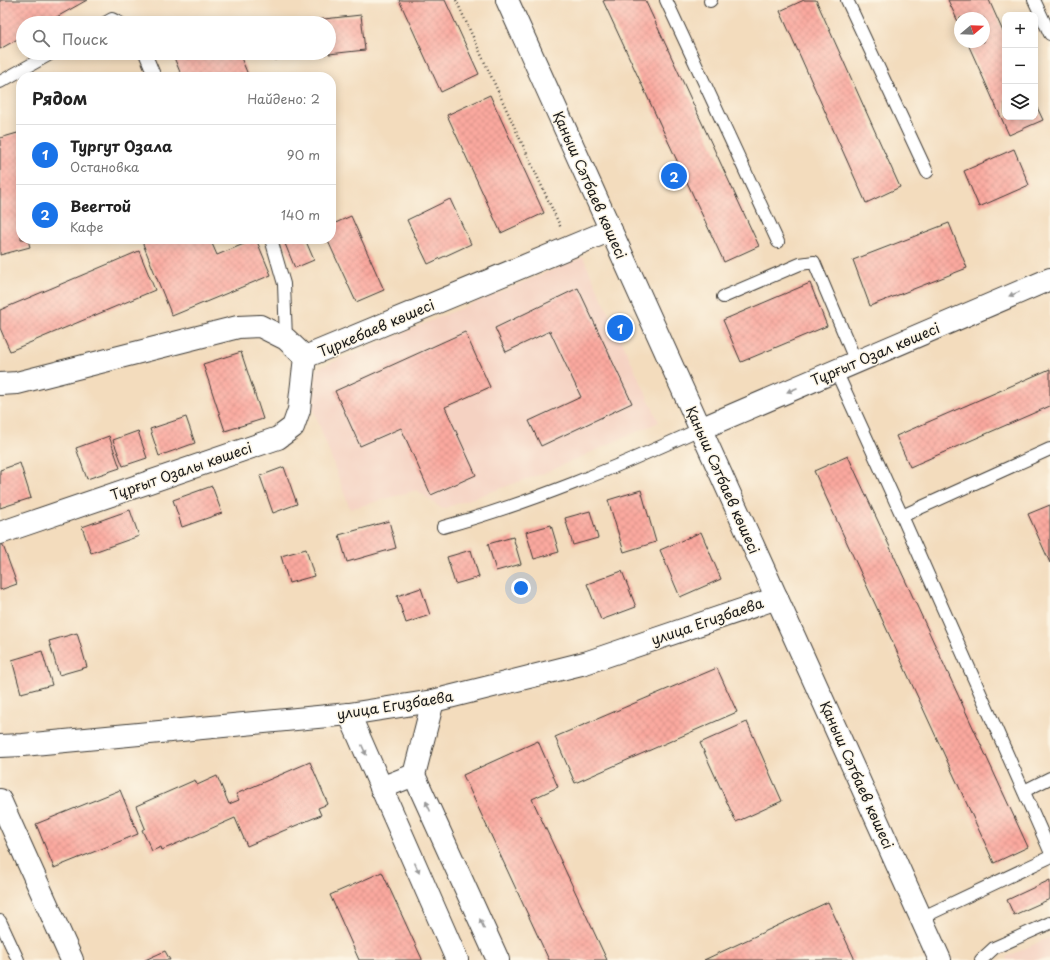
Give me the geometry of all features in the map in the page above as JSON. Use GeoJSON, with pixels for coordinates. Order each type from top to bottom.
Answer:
{"type":"FeatureCollection","features":[{"type":"Feature","properties":{"kind":"street","name":"Қаныш Сәтбаев көшесі"},"geometry":{"type":"LineString","coordinates":[[508,0],[940,960]]}},
{"type":"Feature","properties":{"kind":"street","name":"Түркебаев көшесі"},"geometry":{"type":"LineString","coordinates":[[0,384],[17,383],[238,327],[260,326],[286,340],[305,357],[611,230]]}},
{"type":"Feature","properties":{"kind":"street","name":"Тұрғыт Озал көшесі"},"geometry":{"type":"LineString","coordinates":[[700,429],[1050,279]]}},
{"type":"Feature","properties":{"kind":"street","name":"Тұрғыт Озалы көшесі"},"geometry":{"type":"LineString","coordinates":[[0,533],[278,438],[293,427],[299,410],[305,357]]}},
{"type":"Feature","properties":{"kind":"street","name":"улица Егизбаева"},"geometry":{"type":"LineString","coordinates":[[0,746],[348,714],[433,701],[585,663],[777,598]]}},
{"type":"Feature","properties":{"kind":"street"},"geometry":{"type":"LineString","coordinates":[[433,701],[414,775],[498,960]]}},
{"type":"Feature","properties":{"kind":"street"},"geometry":{"type":"LineString","coordinates":[[348,714],[457,960]]}},
{"type":"Feature","properties":{"kind":"street"},"geometry":{"type":"LineString","coordinates":[[381,788],[414,775]]}},
{"type":"Feature","properties":{"kind":"street"},"geometry":{"type":"LineString","coordinates":[[0,800],[72,960]]}},
{"type":"Feature","properties":{"kind":"lane"},"geometry":{"type":"LineString","coordinates":[[666,0],[778,242]]}},
{"type":"Feature","properties":{"kind":"lane"},"geometry":{"type":"LineString","coordinates":[[847,0],[927,172]]}},
{"type":"Feature","properties":{"kind":"lane"},"geometry":{"type":"LineString","coordinates":[[1034,0],[1050,34]]}},
{"type":"Feature","properties":{"kind":"lane"},"geometry":{"type":"LineString","coordinates":[[18,72],[39,60]]}},
{"type":"Feature","properties":{"kind":"lane"},"geometry":{"type":"LineString","coordinates":[[148,60],[152,72]]}},
{"type":"Feature","properties":{"kind":"lane"},"geometry":{"type":"LineString","coordinates":[[0,82],[16,73]]}},
{"type":"Feature","properties":{"kind":"lane"},"geometry":{"type":"LineString","coordinates":[[272,244],[284,284],[286,340]]}},
{"type":"Feature","properties":{"kind":"lane"},"geometry":{"type":"LineString","coordinates":[[723,297],[800,264],[814,262],[856,362]]}},
{"type":"Feature","properties":{"kind":"lane"},"geometry":{"type":"LineString","coordinates":[[836,371],[902,516],[1050,851]]}},
{"type":"Feature","properties":{"kind":"lane"},"geometry":{"type":"LineString","coordinates":[[442,527],[478,518],[561,488],[700,429]]}},
{"type":"Feature","properties":{"kind":"lane"},"geometry":{"type":"LineString","coordinates":[[902,516],[1050,449]]}},
{"type":"Feature","properties":{"kind":"lane"},"geometry":{"type":"LineString","coordinates":[[1024,791],[1050,778]]}},
{"type":"Feature","properties":{"kind":"lane"},"geometry":{"type":"LineString","coordinates":[[921,918],[1050,857]]}},
{"type":"Feature","properties":{"kind":"lane"},"geometry":{"type":"LineString","coordinates":[[0,921],[18,960]]}},
{"type":"Feature","properties":{"kind":"lane"},"geometry":{"type":"LineString","coordinates":[[980,960],[994,948],[1050,923]]}},
{"type":"Feature","properties":{"kind":"path"},"geometry":{"type":"LineString","coordinates":[[456,0],[570,247]]}},
{"type":"Feature","properties":{"kind":"shaded area"},"geometry":{"type":"Polygon","coordinates":[[[583,257],[659,422],[547,472],[442,509],[417,490],[350,509],[313,408],[316,369],[583,257]]]}},
{"type":"Feature","properties":{"kind":"shaded area"},"geometry":{"type":"Polygon","coordinates":[[[1050,937],[1050,960],[1007,960],[1006,957],[1050,937]]]}},
{"type":"Feature","properties":{"kind":"building"},"geometry":{"type":"Polygon","coordinates":[[[0,0],[87,0],[58,16],[16,16],[16,40],[0,49],[0,0]]]}},
{"type":"Feature","properties":{"kind":"building"},"geometry":{"type":"Polygon","coordinates":[[[399,0],[445,0],[479,74],[441,92],[399,0]]]}},
{"type":"Feature","properties":{"kind":"building"},"geometry":{"type":"Polygon","coordinates":[[[645,0],[759,246],[724,262],[603,1],[645,0]]]}},
{"type":"Feature","properties":{"kind":"building"},"geometry":{"type":"Polygon","coordinates":[[[804,0],[816,0],[900,187],[866,203],[780,11],[804,0]]]}},
{"type":"Feature","properties":{"kind":"building"},"geometry":{"type":"Polygon","coordinates":[[[948,0],[989,0],[1002,29],[1002,120],[970,48],[990,48],[990,12],[954,13],[948,0]]]}},
{"type":"Feature","properties":{"kind":"building"},"geometry":{"type":"Polygon","coordinates":[[[361,15],[365,50],[336,53],[336,18],[361,15]]]}},
{"type":"Feature","properties":{"kind":"building"},"geometry":{"type":"Polygon","coordinates":[[[175,60],[242,60],[247,72],[180,72],[175,60]]]}},
{"type":"Feature","properties":{"kind":"building"},"geometry":{"type":"Polygon","coordinates":[[[490,95],[544,213],[501,233],[447,115],[490,95]]]}},
{"type":"Feature","properties":{"kind":"building"},"geometry":{"type":"Polygon","coordinates":[[[1038,109],[1043,120],[1009,135],[1002,120],[1038,120],[1038,109]]]}},
{"type":"Feature","properties":{"kind":"building"},"geometry":{"type":"Polygon","coordinates":[[[16,133],[16,244],[29,244],[30,247],[0,255],[0,138],[16,133]]]}},
{"type":"Feature","properties":{"kind":"building"},"geometry":{"type":"Polygon","coordinates":[[[1014,149],[1029,185],[979,207],[964,171],[1014,149]]]}},
{"type":"Feature","properties":{"kind":"building"},"geometry":{"type":"Polygon","coordinates":[[[450,199],[471,244],[428,264],[407,220],[450,199]]]}},
{"type":"Feature","properties":{"kind":"building"},"geometry":{"type":"Polygon","coordinates":[[[351,216],[384,290],[356,302],[329,244],[336,244],[336,223],[351,216]]]}},
{"type":"Feature","properties":{"kind":"building"},"geometry":{"type":"Polygon","coordinates":[[[949,223],[967,268],[870,306],[853,260],[949,223]]]}},
{"type":"Feature","properties":{"kind":"building"},"geometry":{"type":"Polygon","coordinates":[[[143,244],[212,244],[217,255],[244,244],[258,244],[271,275],[172,316],[143,244]]]}},
{"type":"Feature","properties":{"kind":"building"},"geometry":{"type":"Polygon","coordinates":[[[285,244],[307,244],[314,260],[295,268],[285,244]]]}},
{"type":"Feature","properties":{"kind":"building"},"geometry":{"type":"Polygon","coordinates":[[[139,251],[155,290],[10,351],[0,328],[0,310],[139,251]]]}},
{"type":"Feature","properties":{"kind":"building"},"geometry":{"type":"Polygon","coordinates":[[[810,283],[827,326],[741,362],[723,320],[810,283]]]}},
{"type":"Feature","properties":{"kind":"building"},"geometry":{"type":"Polygon","coordinates":[[[578,288],[632,403],[541,446],[529,421],[581,397],[550,331],[506,352],[495,328],[578,288]]]}},
{"type":"Feature","properties":{"kind":"building"},"geometry":{"type":"Polygon","coordinates":[[[465,332],[490,387],[445,407],[476,475],[431,495],[401,428],[360,446],[335,391],[465,332]]]}},
{"type":"Feature","properties":{"kind":"building"},"geometry":{"type":"Polygon","coordinates":[[[241,352],[263,419],[225,431],[203,364],[241,352]]]}},
{"type":"Feature","properties":{"kind":"building"},"geometry":{"type":"Polygon","coordinates":[[[1050,369],[1050,406],[910,467],[896,436],[1050,369]]]}},
{"type":"Feature","properties":{"kind":"building"},"geometry":{"type":"Polygon","coordinates":[[[186,417],[195,443],[159,456],[150,429],[186,417]]]}},
{"type":"Feature","properties":{"kind":"building"},"geometry":{"type":"Polygon","coordinates":[[[138,431],[147,458],[123,466],[113,440],[138,431]]]}},
{"type":"Feature","properties":{"kind":"building"},"geometry":{"type":"Polygon","coordinates":[[[109,436],[120,468],[87,479],[76,448],[109,436]]]}},
{"type":"Feature","properties":{"kind":"building"},"geometry":{"type":"Polygon","coordinates":[[[848,456],[1028,847],[994,863],[814,471],[848,456]]]}},
{"type":"Feature","properties":{"kind":"building"},"geometry":{"type":"Polygon","coordinates":[[[20,463],[31,498],[0,508],[0,470],[20,463]]]}},
{"type":"Feature","properties":{"kind":"building"},"geometry":{"type":"Polygon","coordinates":[[[284,467],[297,504],[273,513],[260,476],[284,467]]]}},
{"type":"Feature","properties":{"kind":"building"},"geometry":{"type":"Polygon","coordinates":[[[212,486],[222,513],[182,527],[173,500],[212,486]]]}},
{"type":"Feature","properties":{"kind":"building"},"geometry":{"type":"Polygon","coordinates":[[[641,490],[656,542],[624,552],[608,500],[641,490]]]}},
{"type":"Feature","properties":{"kind":"building"},"geometry":{"type":"Polygon","coordinates":[[[1050,505],[1050,563],[1028,514],[1050,505]]]}},
{"type":"Feature","properties":{"kind":"building"},"geometry":{"type":"Polygon","coordinates":[[[130,510],[139,536],[91,553],[82,527],[130,510]]]}},
{"type":"Feature","properties":{"kind":"building"},"geometry":{"type":"Polygon","coordinates":[[[590,511],[598,538],[573,545],[565,518],[590,511]]]}},
{"type":"Feature","properties":{"kind":"building"},"geometry":{"type":"Polygon","coordinates":[[[389,521],[396,548],[347,562],[339,535],[389,521]]]}},
{"type":"Feature","properties":{"kind":"building"},"geometry":{"type":"Polygon","coordinates":[[[551,525],[559,552],[534,559],[526,532],[551,525]]]}},
{"type":"Feature","properties":{"kind":"building"},"geometry":{"type":"Polygon","coordinates":[[[701,532],[721,579],[680,597],[660,550],[701,532]]]}},
{"type":"Feature","properties":{"kind":"building"},"geometry":{"type":"Polygon","coordinates":[[[513,537],[521,564],[496,571],[488,544],[513,537]]]}},
{"type":"Feature","properties":{"kind":"building"},"geometry":{"type":"Polygon","coordinates":[[[1,540],[17,584],[0,590],[0,541],[1,540]]]}},
{"type":"Feature","properties":{"kind":"building"},"geometry":{"type":"Polygon","coordinates":[[[306,549],[314,576],[289,583],[281,556],[306,549]]]}},
{"type":"Feature","properties":{"kind":"building"},"geometry":{"type":"Polygon","coordinates":[[[471,550],[479,577],[455,584],[447,557],[471,550]]]}},
{"type":"Feature","properties":{"kind":"building"},"geometry":{"type":"Polygon","coordinates":[[[622,571],[636,607],[601,620],[587,584],[622,571]]]}},
{"type":"Feature","properties":{"kind":"building"},"geometry":{"type":"Polygon","coordinates":[[[421,588],[430,615],[406,623],[397,596],[421,588]]]}},
{"type":"Feature","properties":{"kind":"building"},"geometry":{"type":"Polygon","coordinates":[[[77,633],[87,667],[59,675],[49,641],[77,633]]]}},
{"type":"Feature","properties":{"kind":"building"},"geometry":{"type":"Polygon","coordinates":[[[42,651],[52,685],[21,693],[12,660],[42,651]]]}},
{"type":"Feature","properties":{"kind":"building"},"geometry":{"type":"Polygon","coordinates":[[[717,668],[737,712],[575,783],[555,737],[717,668]]]}},
{"type":"Feature","properties":{"kind":"building"},"geometry":{"type":"Polygon","coordinates":[[[747,722],[782,801],[736,822],[700,743],[747,722]]]}},
{"type":"Feature","properties":{"kind":"building"},"geometry":{"type":"Polygon","coordinates":[[[538,741],[558,787],[532,799],[607,960],[549,960],[463,775],[538,741]]]}},
{"type":"Feature","properties":{"kind":"building"},"geometry":{"type":"Polygon","coordinates":[[[310,762],[328,804],[318,808],[321,815],[247,846],[235,818],[162,850],[161,847],[152,851],[142,830],[145,828],[136,806],[195,780],[197,785],[217,776],[229,804],[239,800],[236,794],[310,762]]]}},
{"type":"Feature","properties":{"kind":"building"},"geometry":{"type":"Polygon","coordinates":[[[120,790],[138,834],[54,868],[36,824],[120,790]]]}},
{"type":"Feature","properties":{"kind":"building"},"geometry":{"type":"Polygon","coordinates":[[[382,872],[422,960],[359,960],[330,895],[382,872]]]}},
{"type":"Feature","properties":{"kind":"building"},"geometry":{"type":"Polygon","coordinates":[[[1050,880],[1050,899],[1014,915],[1007,900],[1050,880]]]}},
{"type":"Feature","properties":{"kind":"building"},"geometry":{"type":"Polygon","coordinates":[[[828,902],[855,960],[704,960],[828,902]]]}},
{"type":"Feature","properties":{"kind":"building"},"geometry":{"type":"Polygon","coordinates":[[[165,951],[170,960],[145,960],[165,951]]]}},
{"type":"Feature","properties":{"kind":"place","name":"Beerтой"},"geometry":{"type":"Point","coordinates":[674,176]}},
{"type":"Feature","properties":{"kind":"place","name":"Тургут Озала"},"geometry":{"type":"Point","coordinates":[620,328]}}]}
